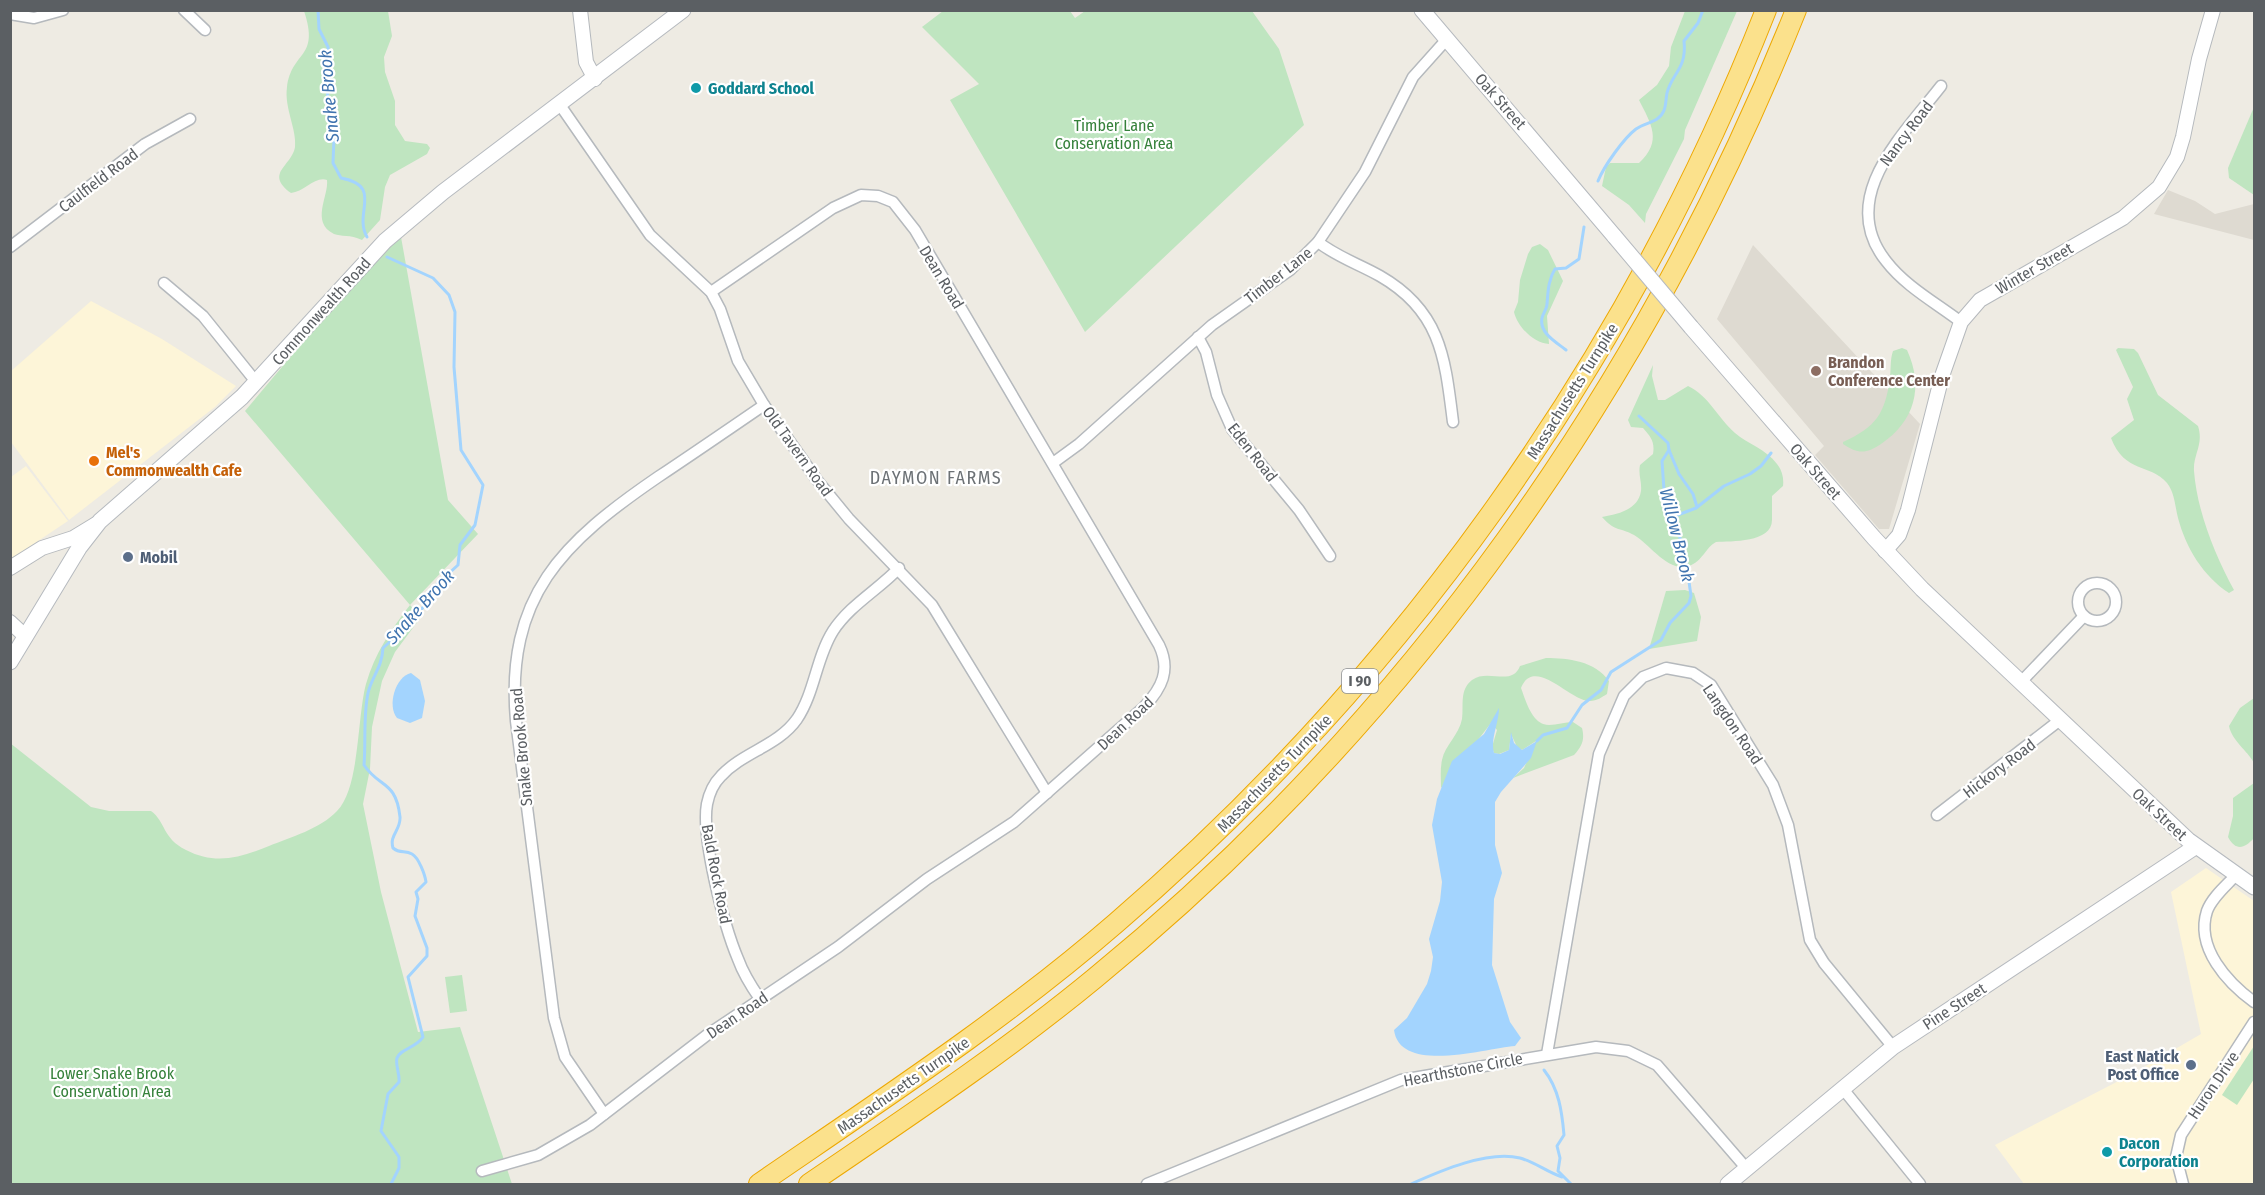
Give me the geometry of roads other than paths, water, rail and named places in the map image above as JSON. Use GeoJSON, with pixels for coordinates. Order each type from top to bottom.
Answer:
{"type":"FeatureCollection","features":[{"type":"Feature","properties":{"kind":"highway","name":"Massachusetts Turnpike"},"geometry":{"type":"LineString","coordinates":[[759,1185],[967,1041],[1114,925],[1246,804],[1305,743],[1373,665],[1495,510],[1587,369],[1670,222],[1723,111],[1766,10]]}},
{"type":"Feature","properties":{"kind":"highway","name":"Massachusetts Turnpike"},"geometry":{"type":"LineString","coordinates":[[809,1185],[1007,1047],[1125,953],[1266,824],[1324,764],[1405,672],[1482,576],[1532,507],[1633,348],[1718,189],[1796,10]]}},
{"type":"Feature","properties":{"kind":"main road","name":"Commonwealth Road"},"geometry":{"type":"LineString","coordinates":[[10,662],[79,548],[100,521],[257,383],[391,236],[450,187],[683,10]]}},
{"type":"Feature","properties":{"kind":"main road","name":"Oak Street"},"geometry":{"type":"LineString","coordinates":[[1425,11],[1691,327],[1885,551],[2020,683],[2195,847],[2254,887]]}},
{"type":"Feature","properties":{"kind":"main road","name":"Pine Street"},"geometry":{"type":"LineString","coordinates":[[1728,1185],[1893,1047],[2195,847]]}},
{"type":"Feature","properties":{"kind":"street"},"geometry":{"type":"LineString","coordinates":[[10,14],[34,18],[63,10]]}},
{"type":"Feature","properties":{"kind":"street"},"geometry":{"type":"LineString","coordinates":[[184,10],[205,30]]}},
{"type":"Feature","properties":{"kind":"street"},"geometry":{"type":"LineString","coordinates":[[580,10],[586,62],[595,79]]}},
{"type":"Feature","properties":{"kind":"street","name":"Winter Street"},"geometry":{"type":"LineString","coordinates":[[1885,551],[1899,535],[1908,510],[1942,376],[1961,322],[1980,300],[2122,218],[2159,187],[2177,157],[2199,59],[2213,10]]}},
{"type":"Feature","properties":{"kind":"street","name":"Timber Lane"},"geometry":{"type":"LineString","coordinates":[[1053,463],[1079,444],[1225,314],[1290,270],[1318,242],[1365,172],[1413,77],[1447,39]]}},
{"type":"Feature","properties":{"kind":"street","name":"Nancy Road"},"geometry":{"type":"LineString","coordinates":[[1941,87],[1881,165],[1870,193],[1869,221],[1878,250],[1886,262],[1905,280],[1961,322]]}},
{"type":"Feature","properties":{"kind":"street","name":"Old Tavern Road"},"geometry":{"type":"LineString","coordinates":[[560,105],[646,230],[711,292],[720,309],[738,361],[764,405],[826,491],[860,530],[923,592],[941,617],[1047,794]]}},
{"type":"Feature","properties":{"kind":"street","name":"Caulfield Road"},"geometry":{"type":"LineString","coordinates":[[10,247],[145,144],[190,119]]}},
{"type":"Feature","properties":{"kind":"street","name":"Dean Road"},"geometry":{"type":"LineString","coordinates":[[483,1171],[512,1165],[544,1152],[577,1134],[687,1050],[838,947],[927,879],[1001,831],[1047,794],[1144,707],[1156,693],[1165,671],[1159,645],[915,230],[893,202],[870,195],[842,202],[711,292]]}},
{"type":"Feature","properties":{"kind":"street"},"geometry":{"type":"LineString","coordinates":[[1318,242],[1341,258],[1386,280],[1423,311],[1435,332],[1443,356],[1453,422]]}},
{"type":"Feature","properties":{"kind":"street"},"geometry":{"type":"LineString","coordinates":[[164,283],[203,316],[257,383]]}},
{"type":"Feature","properties":{"kind":"street","name":"Eden Road"},"geometry":{"type":"LineString","coordinates":[[1198,337],[1206,352],[1217,395],[1232,429],[1299,510],[1330,556]]}},
{"type":"Feature","properties":{"kind":"street","name":"Snake Brook Road"},"geometry":{"type":"LineString","coordinates":[[604,1114],[569,1063],[554,1018],[516,721],[514,685],[518,650],[525,624],[538,592],[558,560],[575,540],[621,502],[764,405]]}},
{"type":"Feature","properties":{"kind":"street"},"geometry":{"type":"LineString","coordinates":[[10,568],[42,549],[82,533],[100,521]]}},
{"type":"Feature","properties":{"kind":"street","name":"Bald Rock Road"},"geometry":{"type":"LineString","coordinates":[[760,999],[738,960],[728,931],[710,851],[707,802],[715,783],[729,768],[764,748],[789,728],[808,699],[827,644],[838,624],[899,568]]}},
{"type":"Feature","properties":{"kind":"street"},"geometry":{"type":"LineString","coordinates":[[2020,683],[2084,616]]}},
{"type":"Feature","properties":{"kind":"street"},"geometry":{"type":"LineString","coordinates":[[10,622],[25,636]]}},
{"type":"Feature","properties":{"kind":"street","name":"Langdon Road"},"geometry":{"type":"LineString","coordinates":[[1547,1054],[1599,754],[1614,715],[1633,685],[1654,671],[1666,668],[1693,673],[1711,685],[1773,785],[1788,825],[1810,940],[1824,963],[1893,1047]]}},
{"type":"Feature","properties":{"kind":"street","name":"Hickory Road"},"geometry":{"type":"LineString","coordinates":[[1937,815],[2060,720]]}},
{"type":"Feature","properties":{"kind":"street"},"geometry":{"type":"LineString","coordinates":[[2236,874],[2208,910],[2207,937],[2214,959],[2225,977],[2254,1002]]}},
{"type":"Feature","properties":{"kind":"street","name":"Huron Drive"},"geometry":{"type":"LineString","coordinates":[[2183,1185],[2176,1157],[2181,1135],[2254,1022]]}},
{"type":"Feature","properties":{"kind":"street","name":"Hearthstone Circle"},"geometry":{"type":"LineString","coordinates":[[1147,1185],[1401,1080],[1547,1054],[1605,1047],[1629,1051],[1647,1058],[1672,1080],[1747,1169]]}},
{"type":"Feature","properties":{"kind":"street"},"geometry":{"type":"LineString","coordinates":[[1843,1089],[1920,1185]]}},
{"type":"Feature","properties":{"kind":"water"},"geometry":{"type":"Polygon","coordinates":[[[411,673],[420,680],[425,701],[422,718],[410,723],[397,718],[394,713],[393,700],[394,692],[401,680],[411,673]]]}},
{"type":"Feature","properties":{"kind":"water"},"geometry":{"type":"Polygon","coordinates":[[[1499,708],[1493,742],[1494,753],[1500,754],[1509,750],[1511,732],[1514,743],[1522,750],[1537,741],[1531,758],[1495,802],[1495,845],[1502,873],[1494,899],[1492,965],[1510,1022],[1521,1038],[1515,1046],[1466,1054],[1446,1056],[1412,1052],[1400,1044],[1394,1030],[1407,1018],[1427,984],[1431,971],[1433,957],[1429,939],[1440,901],[1442,882],[1432,825],[1437,799],[1452,761],[1484,734],[1499,708]]]}},
{"type":"Feature","properties":{"kind":"waterway","name":"Snake Brook"},"geometry":{"type":"LineString","coordinates":[[318,10],[319,29],[328,47],[331,75],[328,83],[327,110],[334,137],[333,163],[341,178],[361,187],[365,202],[363,219],[367,237]]}},
{"type":"Feature","properties":{"kind":"waterway","name":"Willow Brook"},"geometry":{"type":"LineString","coordinates":[[1598,181],[1615,153],[1631,133],[1657,119],[1662,113],[1669,86],[1683,58],[1684,41],[1698,23],[1703,10]]}},
{"type":"Feature","properties":{"kind":"waterway","name":"Willow Brook"},"geometry":{"type":"LineString","coordinates":[[1566,350],[1546,333],[1542,318],[1547,306],[1553,273],[1555,269],[1566,268],[1579,259],[1584,227]]}},
{"type":"Feature","properties":{"kind":"waterway","name":"Snake Brook"},"geometry":{"type":"LineString","coordinates":[[387,257],[433,278],[449,295],[455,312],[454,367],[461,450],[483,485],[475,525],[460,545],[458,565],[434,587],[425,605],[383,648],[381,661],[366,702],[364,765],[395,796],[400,822],[392,843],[393,848],[415,856],[426,882],[416,892],[418,899],[415,916],[427,948],[427,956],[408,977],[423,1037],[416,1044],[401,1052],[397,1058],[399,1082],[388,1094],[381,1131],[399,1157],[399,1168],[391,1184]]}},
{"type":"Feature","properties":{"kind":"waterway","name":"Willow Brook"},"geometry":{"type":"LineString","coordinates":[[1537,741],[1543,735],[1567,728],[1582,705],[1601,690],[1611,672],[1661,640],[1670,623],[1689,603],[1691,596],[1685,553],[1664,490],[1662,461],[1669,450],[1668,443],[1639,416]]}},
{"type":"Feature","properties":{"kind":"waterway"},"geometry":{"type":"LineString","coordinates":[[1669,450],[1679,474],[1693,494],[1697,507]]}},
{"type":"Feature","properties":{"kind":"waterway"},"geometry":{"type":"LineString","coordinates":[[1675,516],[1696,508],[1724,486],[1750,474],[1761,466],[1771,453]]}},
{"type":"Feature","properties":{"kind":"waterway","name":"Willow Brook"},"geometry":{"type":"LineString","coordinates":[[1544,1070],[1553,1085],[1562,1118],[1564,1135],[1557,1146],[1560,1158],[1558,1171],[1571,1184]]}},
{"type":"Feature","properties":{"kind":"waterway"},"geometry":{"type":"LineString","coordinates":[[1411,1184],[1464,1163],[1507,1156],[1531,1162],[1562,1177]]}},
{"type":"Feature","properties":{"kind":"place","name":"Goddard School"},"geometry":{"type":"Point","coordinates":[696,88]}},
{"type":"Feature","properties":{"kind":"place","name":"Brandon Conference Center"},"geometry":{"type":"Point","coordinates":[1816,371]}},
{"type":"Feature","properties":{"kind":"place","name":"Mel's Commonwealth Cafe"},"geometry":{"type":"Point","coordinates":[94,461]}},
{"type":"Feature","properties":{"kind":"place","name":"Mobil"},"geometry":{"type":"Point","coordinates":[128,557]}},
{"type":"Feature","properties":{"kind":"place","name":"East Natick Post Office"},"geometry":{"type":"Point","coordinates":[2191,1065]}},
{"type":"Feature","properties":{"kind":"place","name":"Dacon Corporation"},"geometry":{"type":"Point","coordinates":[2107,1152]}},
{"type":"Feature","properties":{"kind":"district","name":"DAYMON FARMS"},"geometry":{"type":"Point","coordinates":[936,478]}},
{"type":"Feature","properties":{"kind":"park label","name":"Timber Lane Conservation Area"},"geometry":{"type":"Point","coordinates":[1114,134]}},
{"type":"Feature","properties":{"kind":"park label","name":"Lower Snake Brook Conservation Area"},"geometry":{"type":"Point","coordinates":[112,1082]}}]}
